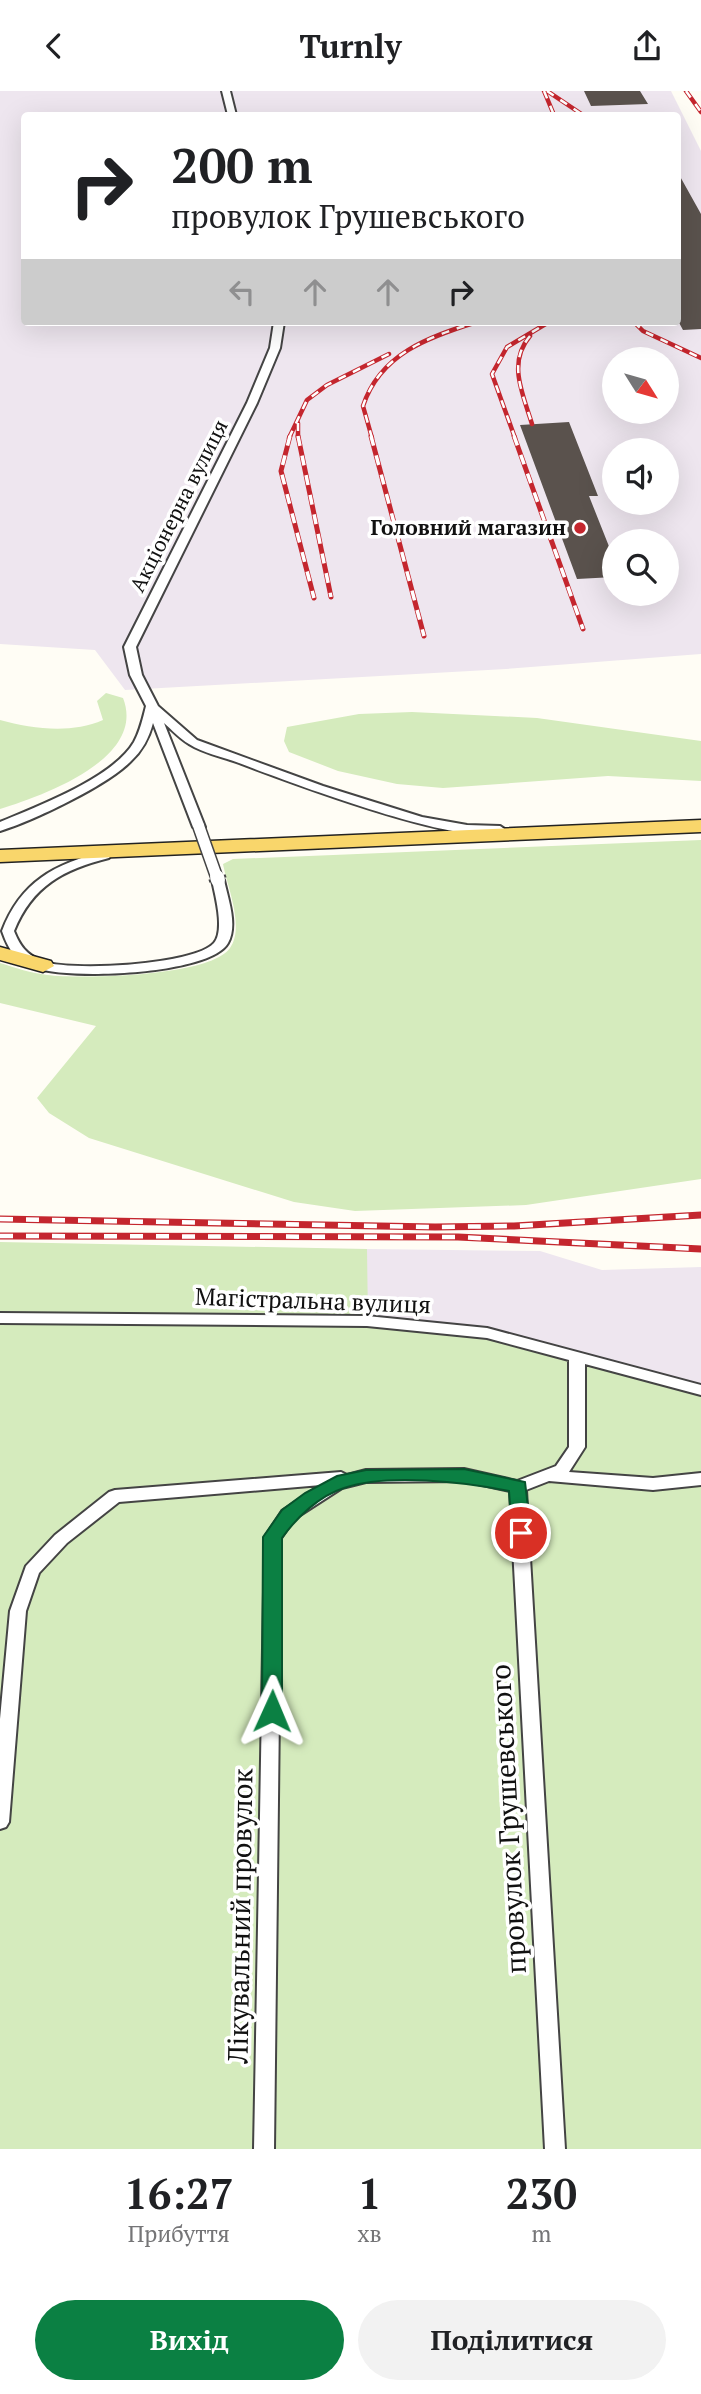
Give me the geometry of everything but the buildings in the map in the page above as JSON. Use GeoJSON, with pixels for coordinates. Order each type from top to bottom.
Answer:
{"type":"FeatureCollection","features":[{"type":"Feature","properties":{"kind":"main road"},"geometry":{"type":"LineString","coordinates":[[0,856],[701,826]]}},
{"type":"Feature","properties":{"kind":"main road"},"geometry":{"type":"LineString","coordinates":[[0,953],[43,966]]}},
{"type":"Feature","properties":{"kind":"street"},"geometry":{"type":"LineString","coordinates":[[226,91],[231,112]]}},
{"type":"Feature","properties":{"kind":"street","name":"Акціонерна вулиця"},"geometry":{"type":"LineString","coordinates":[[152,706],[135,675],[130,647],[133,637],[252,403],[275,348],[278,326]]}},
{"type":"Feature","properties":{"kind":"street"},"geometry":{"type":"LineString","coordinates":[[120,851],[89,858],[57,871],[20,902],[8,931],[15,950],[43,966],[158,967],[178,965],[206,955],[221,944],[225,932],[218,880],[152,706]]}},
{"type":"Feature","properties":{"kind":"street"},"geometry":{"type":"LineString","coordinates":[[0,827],[69,794],[122,763],[136,749],[152,706]]}},
{"type":"Feature","properties":{"kind":"street"},"geometry":{"type":"LineString","coordinates":[[152,706],[178,731],[212,751],[370,806],[467,829],[554,832]]}},
{"type":"Feature","properties":{"kind":"street","name":"Магістральна вулиця"},"geometry":{"type":"LineString","coordinates":[[0,1318],[367,1321],[487,1333],[701,1390]]}},
{"type":"Feature","properties":{"kind":"street"},"geometry":{"type":"LineString","coordinates":[[0,1822],[18,1611],[32,1570],[61,1539],[115,1496],[366,1476],[464,1475],[518,1487],[562,1470],[577,1447],[576,1357]]}},
{"type":"Feature","properties":{"kind":"street","name":"Лікувальний провулок"},"geometry":{"type":"LineString","coordinates":[[264,2149],[273,1537],[288,1515],[311,1498],[337,1483],[366,1476]]}},
{"type":"Feature","properties":{"kind":"street"},"geometry":{"type":"LineString","coordinates":[[543,1478],[562,1476],[653,1484],[701,1479]]}},
{"type":"Feature","properties":{"kind":"street","name":"провулок Грушевського"},"geometry":{"type":"LineString","coordinates":[[518,1487],[555,2149]]}},
{"type":"Feature","properties":{"kind":"shaded area"},"geometry":{"type":"Polygon","coordinates":[[[0,91],[671,91],[701,151],[701,654],[506,669],[125,690],[95,650],[0,644],[0,91]]]}},
{"type":"Feature","properties":{"kind":"shaded area"},"geometry":{"type":"Polygon","coordinates":[[[367,1249],[540,1251],[602,1270],[701,1267],[701,1390],[367,1321],[367,1249]]]}},
{"type":"Feature","properties":{"kind":"green space"},"geometry":{"type":"Polygon","coordinates":[[[106,693],[123,698],[126,720],[120,739],[106,757],[64,784],[0,809],[0,720],[52,729],[91,724],[103,720],[97,701],[106,693]]]}},
{"type":"Feature","properties":{"kind":"green space"},"geometry":{"type":"Polygon","coordinates":[[[412,712],[537,718],[701,741],[701,781],[608,776],[443,788],[397,784],[338,771],[289,752],[284,741],[287,727],[359,714],[412,712]]]}},
{"type":"Feature","properties":{"kind":"green space"},"geometry":{"type":"Polygon","coordinates":[[[701,840],[701,1179],[526,1205],[355,1211],[294,1202],[89,1138],[49,1113],[37,1098],[96,1026],[0,1003],[0,963],[41,974],[87,977],[172,970],[218,958],[230,948],[236,929],[234,906],[223,864],[233,859],[701,840]]]}},
{"type":"Feature","properties":{"kind":"green space"},"geometry":{"type":"Polygon","coordinates":[[[0,1242],[367,1249],[368,1321],[487,1333],[701,1390],[701,2149],[0,2149],[0,1242]]]}},
{"type":"Feature","properties":{"kind":"railway"},"geometry":{"type":"LineString","coordinates":[[544,91],[553,112]]}},
{"type":"Feature","properties":{"kind":"railway"},"geometry":{"type":"LineString","coordinates":[[547,91],[578,112]]}},
{"type":"Feature","properties":{"kind":"railway"},"geometry":{"type":"LineString","coordinates":[[686,91],[701,112]]}},
{"type":"Feature","properties":{"kind":"railway"},"geometry":{"type":"LineString","coordinates":[[372,438],[363,406],[381,373],[408,350],[424,341],[465,326]]}},
{"type":"Feature","properties":{"kind":"railway"},"geometry":{"type":"LineString","coordinates":[[515,438],[492,374],[507,347],[542,326]]}},
{"type":"Feature","properties":{"kind":"railway"},"geometry":{"type":"LineString","coordinates":[[638,326],[643,331],[701,358]]}},
{"type":"Feature","properties":{"kind":"railway"},"geometry":{"type":"LineString","coordinates":[[530,336],[523,346],[518,368],[521,390],[532,424]]}},
{"type":"Feature","properties":{"kind":"railway"},"geometry":{"type":"LineString","coordinates":[[289,438],[307,400],[327,385],[389,354]]}},
{"type":"Feature","properties":{"kind":"railway"},"geometry":{"type":"LineString","coordinates":[[298,423],[298,436]]}},
{"type":"Feature","properties":{"kind":"railway"},"geometry":{"type":"LineString","coordinates":[[290,436],[281,471],[314,598]]}},
{"type":"Feature","properties":{"kind":"railway"},"geometry":{"type":"LineString","coordinates":[[298,436],[331,597]]}},
{"type":"Feature","properties":{"kind":"railway"},"geometry":{"type":"LineString","coordinates":[[371,436],[424,636]]}},
{"type":"Feature","properties":{"kind":"railway"},"geometry":{"type":"LineString","coordinates":[[514,436],[583,629]]}},
{"type":"Feature","properties":{"kind":"railway"},"geometry":{"type":"LineString","coordinates":[[0,1219],[435,1227],[514,1226],[701,1215]]}},
{"type":"Feature","properties":{"kind":"railway"},"geometry":{"type":"LineString","coordinates":[[0,1236],[458,1237],[701,1249]]}},
{"type":"Feature","properties":{"kind":"place","name":"Головний магазин"},"geometry":{"type":"Point","coordinates":[580,528]}},
{"type":"Feature","properties":{"kind":"route"},"geometry":{"type":"LineString","coordinates":[[272,1711],[273,1537],[288,1515],[311,1498],[337,1483],[366,1476],[464,1475],[518,1487],[521,1533]]}}]}
